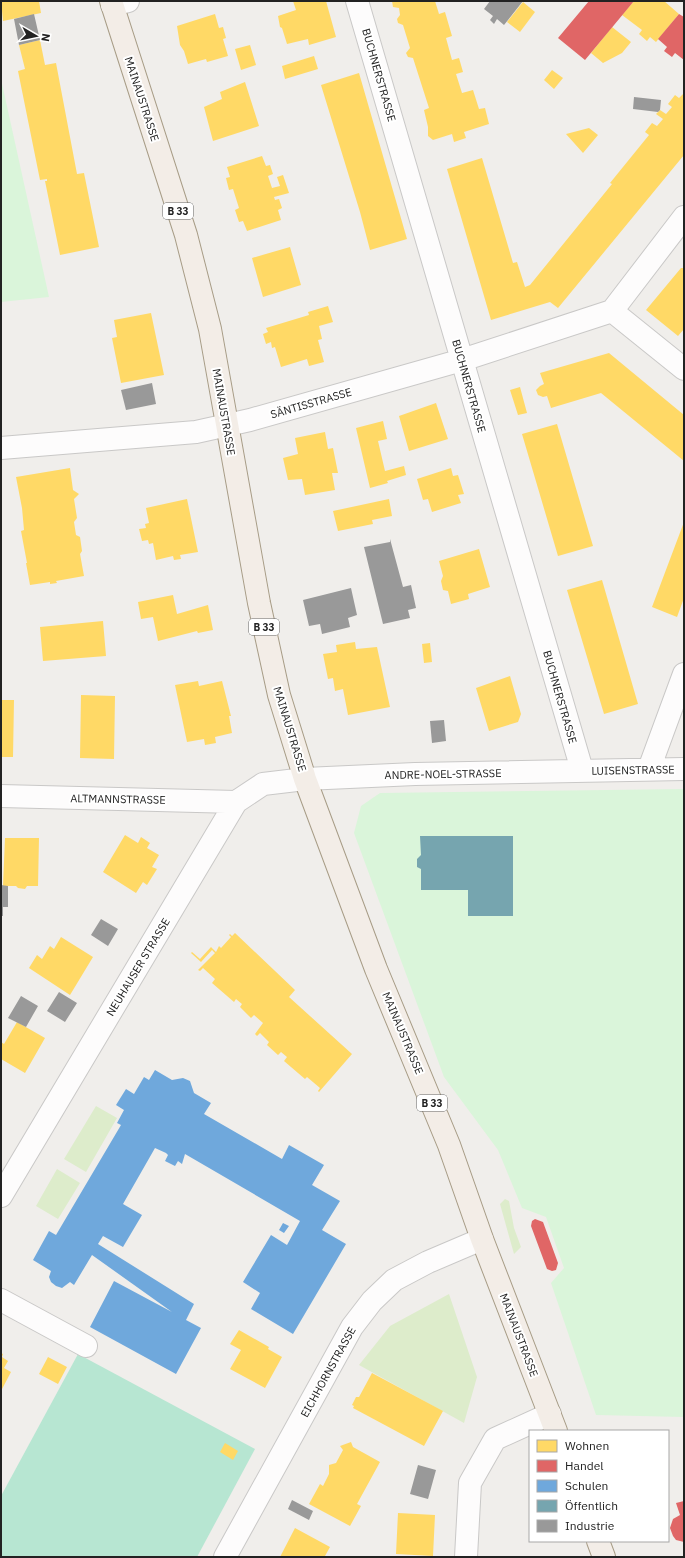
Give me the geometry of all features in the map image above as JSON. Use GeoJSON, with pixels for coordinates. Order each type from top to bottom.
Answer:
{"type":"FeatureCollection","features":[{"type":"Feature","properties":{"kind":"main road","name":"MAINAUSTRASSE"},"geometry":{"type":"LineString","coordinates":[[117,2],[186,235],[210,329],[259,603],[279,695],[305,779],[376,970],[449,1145],[482,1239],[553,1423]]}},
{"type":"Feature","properties":{"kind":"main road"},"geometry":{"type":"LineString","coordinates":[[598,1542],[604,1557]]}},
{"type":"Feature","properties":{"kind":"street","name":"BUCHNERSTRASSE"},"geometry":{"type":"LineString","coordinates":[[357,1],[582,770]]}},
{"type":"Feature","properties":{"kind":"street"},"geometry":{"type":"LineString","coordinates":[[684,217],[612,312],[684,369]]}},
{"type":"Feature","properties":{"kind":"street","name":"SÄNTISSTRASSE"},"geometry":{"type":"LineString","coordinates":[[1,448],[196,432],[264,417],[462,360],[612,312]]}},
{"type":"Feature","properties":{"kind":"street"},"geometry":{"type":"LineString","coordinates":[[648,769],[684,674]]}},
{"type":"Feature","properties":{"kind":"street","name":"LUISENSTRASSE"},"geometry":{"type":"LineString","coordinates":[[582,770],[684,769]]}},
{"type":"Feature","properties":{"kind":"street","name":"ANDRE-NOEL-STRASSE"},"geometry":{"type":"LineString","coordinates":[[305,779],[582,770]]}},
{"type":"Feature","properties":{"kind":"street","name":"NEUHAUSER STRASSE"},"geometry":{"type":"LineString","coordinates":[[1,1196],[236,802],[263,784],[305,779]]}},
{"type":"Feature","properties":{"kind":"street","name":"ALTMANNSTRASSE"},"geometry":{"type":"LineString","coordinates":[[1,796],[236,802]]}},
{"type":"Feature","properties":{"kind":"street","name":"EICHHORNSTRASSE"},"geometry":{"type":"LineString","coordinates":[[225,1557],[352,1327],[372,1301],[394,1280],[428,1262],[482,1239]]}},
{"type":"Feature","properties":{"kind":"street"},"geometry":{"type":"LineString","coordinates":[[1,1300],[86,1346]]}},
{"type":"Feature","properties":{"kind":"street"},"geometry":{"type":"LineString","coordinates":[[466,1557],[470,1483],[494,1439],[553,1423]]}},
{"type":"Feature","properties":{"kind":"green space"},"geometry":{"type":"Polygon","coordinates":[[[1,79],[49,297],[1,302],[1,79]]]}},
{"type":"Feature","properties":{"kind":"green space"},"geometry":{"type":"Polygon","coordinates":[[[684,789],[684,1417],[596,1415],[551,1283],[564,1268],[546,1217],[522,1208],[498,1150],[444,1077],[354,833],[361,806],[380,793],[684,789]]]}},
{"type":"Feature","properties":{"kind":"green space"},"geometry":{"type":"Polygon","coordinates":[[[96,1106],[117,1118],[86,1172],[64,1159],[96,1106]]]}},
{"type":"Feature","properties":{"kind":"green space"},"geometry":{"type":"Polygon","coordinates":[[[57,1169],[80,1183],[58,1219],[36,1206],[57,1169]]]}},
{"type":"Feature","properties":{"kind":"green space"},"geometry":{"type":"Polygon","coordinates":[[[505,1199],[509,1201],[514,1228],[521,1247],[514,1254],[500,1204],[505,1199]]]}},
{"type":"Feature","properties":{"kind":"green space"},"geometry":{"type":"Polygon","coordinates":[[[449,1294],[477,1377],[464,1423],[359,1365],[390,1326],[449,1294]]]}},
{"type":"Feature","properties":{"kind":"green space"},"geometry":{"type":"Polygon","coordinates":[[[78,1354],[255,1449],[197,1557],[1,1557],[1,1496],[78,1354]]]}},
{"type":"Feature","properties":{"kind":"building: Wohnen"},"geometry":{"type":"Polygon","coordinates":[[[1,1],[39,1],[41,13],[3,21],[1,1]]]}},
{"type":"Feature","properties":{"kind":"building: Wohnen"},"geometry":{"type":"Polygon","coordinates":[[[293,1],[326,1],[336,37],[309,45],[308,39],[287,44],[282,28],[280,27],[278,16],[296,10],[293,1]]]}},
{"type":"Feature","properties":{"kind":"building: Wohnen"},"geometry":{"type":"Polygon","coordinates":[[[392,1],[435,1],[439,14],[445,12],[452,36],[446,38],[452,60],[459,58],[463,72],[456,74],[462,93],[473,90],[479,109],[485,108],[489,124],[464,132],[466,138],[454,142],[452,134],[433,140],[428,136],[428,127],[424,110],[429,108],[413,58],[408,57],[406,53],[410,48],[403,25],[398,23],[397,19],[400,15],[399,8],[393,7],[392,1]]]}},
{"type":"Feature","properties":{"kind":"building: Wohnen"},"geometry":{"type":"Polygon","coordinates":[[[634,1],[664,1],[679,14],[656,42],[650,37],[647,41],[639,34],[642,30],[622,15],[634,1]]]}},
{"type":"Feature","properties":{"kind":"building: Wohnen"},"geometry":{"type":"Polygon","coordinates":[[[523,2],[535,12],[520,32],[507,22],[523,2]]]}},
{"type":"Feature","properties":{"kind":"building: Wohnen"},"geometry":{"type":"Polygon","coordinates":[[[215,14],[219,28],[223,27],[226,38],[223,39],[228,56],[207,62],[206,59],[188,64],[184,51],[180,45],[177,26],[215,14]]]}},
{"type":"Feature","properties":{"kind":"building: Wohnen"},"geometry":{"type":"Polygon","coordinates":[[[612,27],[631,42],[622,53],[603,63],[591,53],[612,27]]]}},
{"type":"Feature","properties":{"kind":"building: Wohnen"},"geometry":{"type":"Polygon","coordinates":[[[40,40],[45,65],[56,63],[77,174],[84,173],[99,247],[60,255],[45,181],[47,181],[47,179],[40,180],[18,71],[25,69],[19,45],[40,40]]]}},
{"type":"Feature","properties":{"kind":"building: Wohnen"},"geometry":{"type":"Polygon","coordinates":[[[250,45],[256,65],[241,70],[235,49],[250,45]]]}},
{"type":"Feature","properties":{"kind":"building: Wohnen"},"geometry":{"type":"Polygon","coordinates":[[[314,56],[318,69],[285,79],[282,66],[314,56]]]}},
{"type":"Feature","properties":{"kind":"building: Wohnen"},"geometry":{"type":"Polygon","coordinates":[[[552,70],[563,78],[554,89],[544,80],[552,70]]]}},
{"type":"Feature","properties":{"kind":"building: Wohnen"},"geometry":{"type":"Polygon","coordinates":[[[359,73],[407,239],[370,250],[360,212],[321,85],[359,73]]]}},
{"type":"Feature","properties":{"kind":"building: Wohnen"},"geometry":{"type":"Polygon","coordinates":[[[245,82],[259,126],[213,141],[204,107],[222,99],[220,92],[245,82]]]}},
{"type":"Feature","properties":{"kind":"building: Wohnen"},"geometry":{"type":"Polygon","coordinates":[[[684,93],[684,155],[558,308],[550,302],[491,320],[447,169],[482,158],[513,263],[517,262],[525,287],[530,285],[612,184],[610,183],[649,135],[645,132],[652,123],[657,126],[663,119],[656,114],[660,110],[666,114],[672,107],[668,104],[675,95],[679,98],[684,93]]]}},
{"type":"Feature","properties":{"kind":"building: Wohnen"},"geometry":{"type":"Polygon","coordinates":[[[589,128],[598,135],[583,153],[566,134],[589,128]]]}},
{"type":"Feature","properties":{"kind":"building: Wohnen"},"geometry":{"type":"Polygon","coordinates":[[[262,156],[266,166],[270,165],[273,174],[268,176],[272,188],[280,186],[277,177],[283,175],[289,193],[274,197],[275,200],[279,199],[282,208],[278,210],[281,220],[247,231],[243,221],[239,222],[235,210],[239,208],[233,189],[229,190],[226,178],[230,177],[227,167],[262,156]]]}},
{"type":"Feature","properties":{"kind":"building: Wohnen"},"geometry":{"type":"Polygon","coordinates":[[[290,247],[301,285],[263,297],[252,258],[290,247]]]}},
{"type":"Feature","properties":{"kind":"building: Wohnen"},"geometry":{"type":"Polygon","coordinates":[[[681,268],[684,268],[684,329],[678,336],[646,310],[681,268]]]}},
{"type":"Feature","properties":{"kind":"building: Wohnen"},"geometry":{"type":"Polygon","coordinates":[[[328,306],[333,322],[319,326],[322,339],[318,340],[324,362],[309,366],[307,359],[281,367],[275,347],[272,348],[271,342],[266,344],[263,334],[268,332],[266,328],[309,315],[308,312],[328,306]]]}},
{"type":"Feature","properties":{"kind":"building: Wohnen"},"geometry":{"type":"Polygon","coordinates":[[[151,313],[164,375],[121,383],[112,338],[117,337],[114,320],[151,313]]]}},
{"type":"Feature","properties":{"kind":"building: Wohnen"},"geometry":{"type":"Polygon","coordinates":[[[609,353],[684,415],[684,461],[601,393],[551,408],[547,396],[543,397],[538,395],[536,390],[544,384],[540,373],[609,353]]]}},
{"type":"Feature","properties":{"kind":"building: Wohnen"},"geometry":{"type":"Polygon","coordinates":[[[520,387],[527,413],[518,415],[510,390],[520,387]]]}},
{"type":"Feature","properties":{"kind":"building: Wohnen"},"geometry":{"type":"Polygon","coordinates":[[[436,403],[448,439],[409,451],[399,416],[436,403]]]}},
{"type":"Feature","properties":{"kind":"building: Wohnen"},"geometry":{"type":"Polygon","coordinates":[[[383,421],[387,439],[378,441],[385,471],[404,466],[406,475],[387,481],[388,483],[370,488],[356,428],[383,421]]]}},
{"type":"Feature","properties":{"kind":"building: Wohnen"},"geometry":{"type":"Polygon","coordinates":[[[557,424],[593,546],[558,556],[522,434],[557,424]]]}},
{"type":"Feature","properties":{"kind":"building: Wohnen"},"geometry":{"type":"Polygon","coordinates":[[[325,432],[328,449],[333,448],[338,473],[332,473],[335,490],[305,495],[302,479],[288,480],[283,458],[298,454],[295,438],[325,432]]]}},
{"type":"Feature","properties":{"kind":"building: Wohnen"},"geometry":{"type":"Polygon","coordinates":[[[70,468],[73,490],[79,494],[74,499],[77,518],[74,522],[76,535],[80,537],[82,551],[80,554],[84,576],[56,581],[57,583],[50,584],[50,582],[30,585],[21,531],[24,530],[22,508],[16,477],[70,468]]]}},
{"type":"Feature","properties":{"kind":"building: Wohnen"},"geometry":{"type":"Polygon","coordinates":[[[451,468],[453,476],[458,475],[464,494],[458,495],[461,503],[432,512],[428,499],[423,500],[417,479],[451,468]]]}},
{"type":"Feature","properties":{"kind":"building: Wohnen"},"geometry":{"type":"Polygon","coordinates":[[[187,499],[198,552],[180,555],[181,559],[174,560],[173,556],[156,560],[153,543],[149,544],[148,540],[142,541],[139,529],[146,528],[145,524],[149,523],[146,508],[187,499]]]}},
{"type":"Feature","properties":{"kind":"building: Wohnen"},"geometry":{"type":"Polygon","coordinates":[[[389,499],[392,516],[372,520],[373,524],[338,531],[333,511],[389,499]]]}},
{"type":"Feature","properties":{"kind":"building: Wohnen"},"geometry":{"type":"Polygon","coordinates":[[[684,522],[684,598],[677,617],[652,607],[684,522]]]}},
{"type":"Feature","properties":{"kind":"building: Wohnen"},"geometry":{"type":"Polygon","coordinates":[[[479,549],[490,587],[468,594],[469,599],[451,604],[448,591],[443,590],[441,581],[443,576],[439,561],[479,549]]]}},
{"type":"Feature","properties":{"kind":"building: Wohnen"},"geometry":{"type":"Polygon","coordinates":[[[602,580],[638,704],[604,714],[567,590],[602,580]]]}},
{"type":"Feature","properties":{"kind":"building: Wohnen"},"geometry":{"type":"Polygon","coordinates":[[[173,595],[177,614],[208,605],[213,630],[198,633],[197,631],[158,641],[153,617],[141,619],[138,602],[173,595]]]}},
{"type":"Feature","properties":{"kind":"building: Wohnen"},"geometry":{"type":"Polygon","coordinates":[[[103,621],[106,656],[43,661],[40,627],[103,621]]]}},
{"type":"Feature","properties":{"kind":"building: Wohnen"},"geometry":{"type":"Polygon","coordinates":[[[355,642],[356,649],[377,647],[390,707],[348,715],[343,689],[335,691],[333,678],[328,679],[323,654],[337,652],[336,645],[355,642]]]}},
{"type":"Feature","properties":{"kind":"building: Wohnen"},"geometry":{"type":"Polygon","coordinates":[[[430,643],[432,662],[424,663],[422,644],[430,643]]]}},
{"type":"Feature","properties":{"kind":"building: Wohnen"},"geometry":{"type":"Polygon","coordinates":[[[510,676],[521,714],[518,722],[489,731],[476,688],[510,676]]]}},
{"type":"Feature","properties":{"kind":"building: Wohnen"},"geometry":{"type":"Polygon","coordinates":[[[198,681],[199,686],[222,681],[231,716],[229,716],[232,733],[215,737],[216,743],[205,745],[204,739],[187,742],[175,685],[198,681]]]}},
{"type":"Feature","properties":{"kind":"building: Wohnen"},"geometry":{"type":"Polygon","coordinates":[[[81,695],[115,696],[114,759],[80,758],[81,695]]]}},
{"type":"Feature","properties":{"kind":"building: Wohnen"},"geometry":{"type":"Polygon","coordinates":[[[1,700],[14,700],[13,757],[1,757],[1,700]]]}},
{"type":"Feature","properties":{"kind":"building: Wohnen"},"geometry":{"type":"Polygon","coordinates":[[[125,835],[138,843],[141,837],[150,843],[147,848],[159,855],[152,867],[157,869],[147,885],[143,882],[136,893],[103,872],[125,835]]]}},
{"type":"Feature","properties":{"kind":"building: Wohnen"},"geometry":{"type":"Polygon","coordinates":[[[5,838],[39,838],[38,886],[27,886],[25,889],[18,888],[16,886],[3,886],[5,838]]]}},
{"type":"Feature","properties":{"kind":"building: Wohnen"},"geometry":{"type":"Polygon","coordinates":[[[235,933],[295,990],[289,997],[352,1054],[319,1092],[318,1091],[320,1088],[307,1077],[305,1079],[284,1061],[287,1057],[281,1052],[278,1055],[267,1045],[269,1042],[260,1033],[257,1036],[255,1034],[263,1023],[254,1015],[251,1018],[240,1007],[242,1004],[236,999],[234,1002],[212,983],[215,979],[203,968],[200,971],[198,970],[215,953],[212,950],[201,962],[191,953],[192,952],[200,959],[211,947],[216,952],[219,946],[221,948],[231,937],[229,935],[230,934],[232,936],[235,933]]]}},
{"type":"Feature","properties":{"kind":"building: Wohnen"},"geometry":{"type":"Polygon","coordinates":[[[61,937],[93,957],[70,995],[29,968],[37,955],[42,959],[50,946],[54,949],[61,937]]]}},
{"type":"Feature","properties":{"kind":"building: Wohnen"},"geometry":{"type":"Polygon","coordinates":[[[17,1022],[45,1038],[25,1073],[1,1059],[1,1042],[4,1044],[17,1022]]]}},
{"type":"Feature","properties":{"kind":"building: Wohnen"},"geometry":{"type":"Polygon","coordinates":[[[239,1330],[269,1347],[268,1349],[282,1357],[265,1388],[230,1369],[241,1350],[230,1344],[239,1330]]]}},
{"type":"Feature","properties":{"kind":"building: Wohnen"},"geometry":{"type":"Polygon","coordinates":[[[1,1353],[3,1354],[2,1357],[8,1361],[4,1368],[11,1372],[1,1391],[1,1353]]]}},
{"type":"Feature","properties":{"kind":"building: Wohnen"},"geometry":{"type":"Polygon","coordinates":[[[48,1357],[67,1367],[58,1384],[39,1374],[48,1357]]]}},
{"type":"Feature","properties":{"kind":"building: Wohnen"},"geometry":{"type":"Polygon","coordinates":[[[372,1373],[443,1411],[424,1446],[353,1408],[354,1406],[352,1405],[356,1397],[359,1397],[372,1373]]]}},
{"type":"Feature","properties":{"kind":"building: Wohnen"},"geometry":{"type":"Polygon","coordinates":[[[351,1442],[353,1447],[380,1462],[357,1504],[361,1506],[350,1526],[309,1504],[320,1484],[323,1486],[329,1474],[329,1465],[336,1463],[343,1450],[340,1446],[351,1442]]]}},
{"type":"Feature","properties":{"kind":"building: Wohnen"},"geometry":{"type":"Polygon","coordinates":[[[225,1443],[238,1451],[233,1460],[220,1452],[225,1443]]]}},
{"type":"Feature","properties":{"kind":"building: Wohnen"},"geometry":{"type":"Polygon","coordinates":[[[398,1513],[435,1515],[433,1556],[396,1554],[398,1513]]]}},
{"type":"Feature","properties":{"kind":"building: Wohnen"},"geometry":{"type":"Polygon","coordinates":[[[295,1528],[330,1547],[325,1556],[328,1557],[280,1557],[295,1528]]]}},
{"type":"Feature","properties":{"kind":"building: Handel"},"geometry":{"type":"Polygon","coordinates":[[[589,1],[634,1],[585,60],[558,38],[589,1]]]}},
{"type":"Feature","properties":{"kind":"building: Handel"},"geometry":{"type":"Polygon","coordinates":[[[679,14],[684,17],[684,60],[675,53],[672,57],[664,51],[667,47],[658,39],[679,14]]]}},
{"type":"Feature","properties":{"kind":"building: Handel"},"geometry":{"type":"Polygon","coordinates":[[[535,1219],[543,1222],[558,1263],[556,1270],[552,1271],[547,1269],[531,1226],[532,1221],[535,1219]]]}},
{"type":"Feature","properties":{"kind":"building: Handel"},"geometry":{"type":"Polygon","coordinates":[[[684,1501],[684,1542],[676,1540],[670,1528],[673,1519],[680,1515],[676,1503],[684,1501]]]}},
{"type":"Feature","properties":{"kind":"building: Schulen"},"geometry":{"type":"Polygon","coordinates":[[[155,1070],[172,1080],[183,1078],[190,1081],[194,1093],[211,1103],[204,1114],[282,1159],[289,1145],[324,1165],[312,1185],[340,1201],[322,1230],[346,1244],[293,1334],[251,1309],[260,1293],[243,1282],[271,1235],[287,1245],[300,1221],[185,1154],[182,1164],[178,1161],[175,1166],[165,1161],[168,1155],[166,1153],[155,1148],[123,1204],[142,1215],[123,1247],[103,1236],[98,1244],[194,1304],[186,1320],[201,1328],[176,1374],[90,1327],[114,1281],[172,1312],[92,1255],[74,1285],[70,1282],[62,1288],[51,1282],[49,1277],[51,1271],[33,1260],[49,1231],[56,1235],[121,1125],[117,1123],[124,1110],[116,1105],[126,1089],[134,1094],[144,1077],[149,1080],[155,1070]]]}},
{"type":"Feature","properties":{"kind":"building: Schulen"},"geometry":{"type":"Polygon","coordinates":[[[283,1223],[289,1226],[284,1233],[279,1230],[283,1223]]]}},
{"type":"Feature","properties":{"kind":"building: Öffentlich"},"geometry":{"type":"Polygon","coordinates":[[[420,836],[513,836],[513,916],[468,916],[468,890],[421,890],[421,869],[417,867],[417,859],[421,855],[420,836]]]}},
{"type":"Feature","properties":{"kind":"building: Industrie"},"geometry":{"type":"Polygon","coordinates":[[[490,1],[523,1],[504,25],[497,19],[494,24],[490,20],[493,16],[484,9],[490,1]]]}},
{"type":"Feature","properties":{"kind":"building: Industrie"},"geometry":{"type":"Polygon","coordinates":[[[34,14],[40,40],[19,45],[14,19],[34,14]]]}},
{"type":"Feature","properties":{"kind":"building: Industrie"},"geometry":{"type":"Polygon","coordinates":[[[634,97],[661,100],[660,110],[658,112],[633,109],[634,97]]]}},
{"type":"Feature","properties":{"kind":"building: Industrie"},"geometry":{"type":"Polygon","coordinates":[[[152,383],[156,404],[126,410],[121,390],[152,383]]]}},
{"type":"Feature","properties":{"kind":"building: Industrie"},"geometry":{"type":"Polygon","coordinates":[[[390,539],[403,587],[411,585],[416,608],[408,610],[410,618],[383,624],[364,547],[390,542],[390,539]]]}},
{"type":"Feature","properties":{"kind":"building: Industrie"},"geometry":{"type":"Polygon","coordinates":[[[351,588],[357,615],[348,618],[350,627],[322,634],[320,624],[309,626],[303,600],[351,588]]]}},
{"type":"Feature","properties":{"kind":"building: Industrie"},"geometry":{"type":"Polygon","coordinates":[[[444,720],[446,741],[432,743],[430,721],[444,720]]]}},
{"type":"Feature","properties":{"kind":"building: Industrie"},"geometry":{"type":"Polygon","coordinates":[[[1,885],[8,886],[8,907],[3,907],[3,916],[1,916],[1,885]]]}},
{"type":"Feature","properties":{"kind":"building: Industrie"},"geometry":{"type":"Polygon","coordinates":[[[101,919],[118,929],[108,946],[91,935],[101,919]]]}},
{"type":"Feature","properties":{"kind":"building: Industrie"},"geometry":{"type":"Polygon","coordinates":[[[59,992],[77,1003],[65,1022],[47,1011],[59,992]]]}},
{"type":"Feature","properties":{"kind":"building: Industrie"},"geometry":{"type":"Polygon","coordinates":[[[21,996],[38,1006],[26,1027],[8,1018],[21,996]]]}},
{"type":"Feature","properties":{"kind":"building: Industrie"},"geometry":{"type":"Polygon","coordinates":[[[418,1465],[436,1470],[428,1499],[410,1494],[418,1465]]]}},
{"type":"Feature","properties":{"kind":"building: Industrie"},"geometry":{"type":"Polygon","coordinates":[[[292,1500],[313,1511],[309,1520],[288,1509],[292,1500]]]}}]}
